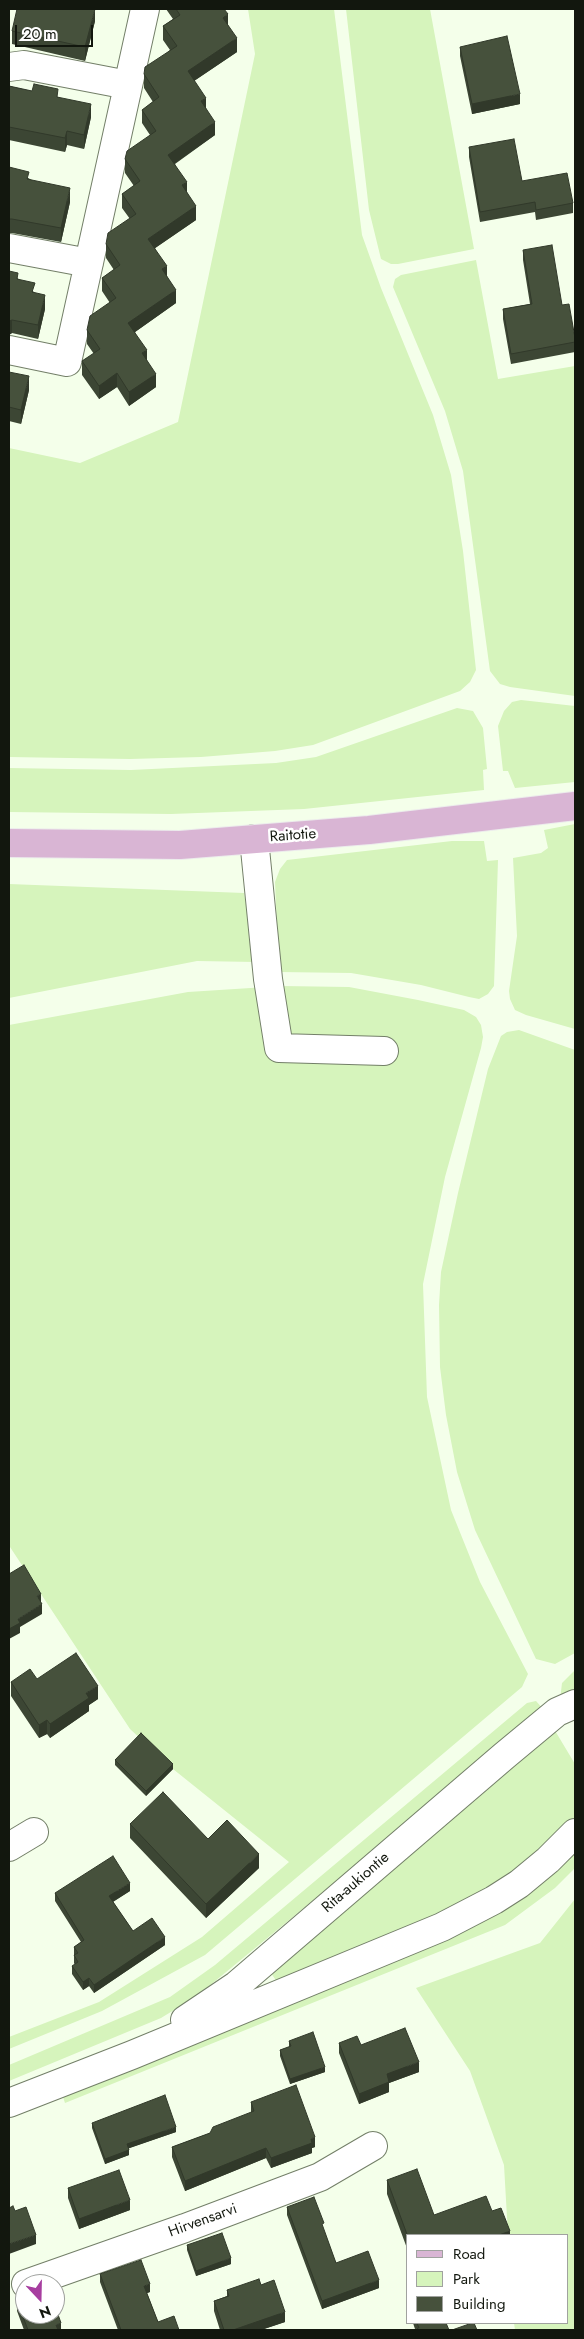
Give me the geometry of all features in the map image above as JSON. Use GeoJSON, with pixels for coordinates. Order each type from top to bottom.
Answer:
{"type":"FeatureCollection","features":[{"type":"Feature","properties":{"kind":"main road","name":"Raitotie"},"geometry":{"type":"LineString","coordinates":[[9,843],[180,844],[369,830],[575,806]]}},
{"type":"Feature","properties":{"kind":"street"},"geometry":{"type":"LineString","coordinates":[[9,350],[67,362],[145,9]]}},
{"type":"Feature","properties":{"kind":"street"},"geometry":{"type":"LineString","coordinates":[[9,67],[24,65],[128,85]]}},
{"type":"Feature","properties":{"kind":"street"},"geometry":{"type":"LineString","coordinates":[[9,248],[89,263]]}},
{"type":"Feature","properties":{"kind":"street"},"geometry":{"type":"LineString","coordinates":[[254,839],[268,979],[279,1048],[384,1051]]}},
{"type":"Feature","properties":{"kind":"street","name":"Rita-aukiontie"},"geometry":{"type":"LineString","coordinates":[[132,2055],[238,1985],[556,1712],[575,1704]]}},
{"type":"Feature","properties":{"kind":"street"},"geometry":{"type":"LineString","coordinates":[[9,1847],[34,1832]]}},
{"type":"Feature","properties":{"kind":"street","name":"Rita-aukiontie"},"geometry":{"type":"LineString","coordinates":[[9,2103],[132,2055],[442,1927],[520,1884],[575,1833]]}},
{"type":"Feature","properties":{"kind":"street","name":"Hirvensarvi"},"geometry":{"type":"LineString","coordinates":[[55,2274],[186,2228],[320,2177],[373,2146]]}},
{"type":"Feature","properties":{"kind":"green space"},"geometry":{"type":"Polygon","coordinates":[[[248,9],[334,9],[362,235],[381,288],[433,415],[451,475],[463,551],[476,670],[470,682],[460,691],[313,745],[275,751],[201,757],[130,759],[9,757],[9,448],[80,463],[178,422],[255,54],[248,9]]]}},
{"type":"Feature","properties":{"kind":"green space"},"geometry":{"type":"Polygon","coordinates":[[[346,9],[430,9],[474,249],[398,264],[391,264],[381,259],[369,210],[346,9]]]}},
{"type":"Feature","properties":{"kind":"green space"},"geometry":{"type":"Polygon","coordinates":[[[476,260],[498,379],[575,366],[575,696],[510,687],[500,684],[490,671],[463,471],[445,411],[393,287],[395,279],[401,275],[476,260]]]}},
{"type":"Feature","properties":{"kind":"green space"},"geometry":{"type":"Polygon","coordinates":[[[521,700],[575,706],[575,782],[515,788],[508,771],[503,771],[498,726],[504,711],[512,702],[521,700]]]}},
{"type":"Feature","properties":{"kind":"green space"},"geometry":{"type":"Polygon","coordinates":[[[457,708],[473,711],[483,728],[487,769],[483,770],[484,790],[304,809],[171,814],[9,812],[9,768],[131,770],[276,763],[316,757],[457,708]]]}},
{"type":"Feature","properties":{"kind":"green space"},"geometry":{"type":"Polygon","coordinates":[[[575,824],[575,1029],[515,1010],[509,991],[517,936],[513,858],[541,853],[548,848],[544,830],[575,824]]]}},
{"type":"Feature","properties":{"kind":"green space"},"geometry":{"type":"Polygon","coordinates":[[[452,841],[484,841],[487,861],[498,860],[494,986],[488,994],[479,999],[421,985],[351,973],[279,972],[275,882],[280,869],[287,860],[452,841]]]}},
{"type":"Feature","properties":{"kind":"green space"},"geometry":{"type":"Polygon","coordinates":[[[9,884],[244,893],[256,962],[197,961],[9,998],[9,884]]]}},
{"type":"Feature","properties":{"kind":"green space"},"geometry":{"type":"Polygon","coordinates":[[[282,986],[349,987],[418,1000],[464,1010],[476,1017],[481,1025],[483,1037],[481,1048],[445,1177],[423,1284],[427,1397],[451,1510],[480,1582],[528,1674],[522,1687],[205,1955],[102,2011],[9,2049],[9,2037],[99,2002],[202,1937],[289,1862],[173,1769],[130,1729],[10,1547],[9,1025],[188,992],[282,986]]]}},
{"type":"Feature","properties":{"kind":"green space"},"geometry":{"type":"Polygon","coordinates":[[[519,1030],[575,1050],[575,1653],[555,1664],[536,1659],[475,1530],[457,1472],[446,1415],[440,1367],[439,1305],[441,1272],[458,1193],[488,1069],[501,1036],[507,1032],[519,1030]]]}},
{"type":"Feature","properties":{"kind":"green space"},"geometry":{"type":"Polygon","coordinates":[[[575,1670],[575,1694],[560,1700],[562,1683],[575,1670]]]}},
{"type":"Feature","properties":{"kind":"green space"},"geometry":{"type":"Polygon","coordinates":[[[536,1701],[544,1710],[197,1996],[161,2018],[9,2081],[9,2065],[170,1997],[215,1965],[527,1703],[536,1701]]]}},
{"type":"Feature","properties":{"kind":"green space"},"geometry":{"type":"Polygon","coordinates":[[[554,1729],[575,1764],[575,1817],[530,1861],[496,1887],[444,1915],[277,1982],[269,1970],[554,1729]]]}},
{"type":"Feature","properties":{"kind":"green space"},"geometry":{"type":"Polygon","coordinates":[[[575,1849],[575,1868],[555,1888],[505,1925],[65,2103],[63,2097],[89,2080],[575,1849]]]}},
{"type":"Feature","properties":{"kind":"green space"},"geometry":{"type":"Polygon","coordinates":[[[575,1899],[575,2330],[515,2330],[514,2324],[569,2324],[569,2234],[508,2234],[504,2165],[470,2071],[416,1988],[540,1943],[575,1899]]]}},
{"type":"Feature","properties":{"kind":"building"},"geometry":{"type":"Polygon","coordinates":[[[17,9],[95,9],[85,47],[12,31],[17,9]]]}},
{"type":"Feature","properties":{"kind":"building"},"geometry":{"type":"Polygon","coordinates":[[[176,9],[224,9],[228,14],[223,18],[237,38],[188,71],[206,98],[201,101],[215,122],[168,155],[187,182],[182,185],[196,206],[148,239],[167,266],[162,269],[176,290],[128,323],[147,350],[142,353],[156,374],[129,392],[117,373],[99,386],[82,361],[100,349],[87,330],[90,316],[116,298],[102,278],[120,265],[106,244],[108,233],[136,214],[122,194],[140,181],[125,159],[127,151],[156,131],[142,110],[159,97],[144,74],[145,67],[177,46],[163,26],[180,15],[176,9]]]}},
{"type":"Feature","properties":{"kind":"building"},"geometry":{"type":"Polygon","coordinates":[[[507,36],[520,94],[472,104],[460,47],[507,36]]]}},
{"type":"Feature","properties":{"kind":"building"},"geometry":{"type":"Polygon","coordinates":[[[34,84],[58,89],[57,97],[91,104],[84,135],[67,131],[65,138],[9,127],[9,86],[32,91],[34,84]]]}},
{"type":"Feature","properties":{"kind":"building"},"geometry":{"type":"Polygon","coordinates":[[[514,139],[522,181],[567,173],[573,203],[536,210],[535,202],[480,212],[469,147],[514,139]]]}},
{"type":"Feature","properties":{"kind":"building"},"geometry":{"type":"Polygon","coordinates":[[[9,167],[29,172],[27,179],[70,188],[61,228],[9,219],[9,167]]]}},
{"type":"Feature","properties":{"kind":"building"},"geometry":{"type":"Polygon","coordinates":[[[552,245],[562,305],[569,304],[575,342],[511,354],[503,309],[532,304],[523,250],[552,245]]]}},
{"type":"Feature","properties":{"kind":"building"},"geometry":{"type":"Polygon","coordinates":[[[9,271],[18,273],[17,279],[35,283],[32,292],[45,295],[38,325],[9,321],[9,271]]]}},
{"type":"Feature","properties":{"kind":"building"},"geometry":{"type":"Polygon","coordinates":[[[9,372],[29,376],[21,410],[9,407],[9,372]]]}},
{"type":"Feature","properties":{"kind":"building"},"geometry":{"type":"Polygon","coordinates":[[[24,1565],[41,1594],[37,1596],[42,1604],[18,1619],[20,1623],[9,1629],[9,1574],[24,1565]]]}},
{"type":"Feature","properties":{"kind":"building"},"geometry":{"type":"Polygon","coordinates":[[[76,1653],[98,1686],[86,1693],[89,1698],[50,1724],[47,1720],[39,1725],[11,1682],[30,1669],[37,1679],[76,1653]]]}},
{"type":"Feature","properties":{"kind":"building"},"geometry":{"type":"Polygon","coordinates":[[[141,1733],[173,1764],[146,1791],[115,1760],[141,1733]]]}},
{"type":"Feature","properties":{"kind":"building"},"geometry":{"type":"Polygon","coordinates":[[[163,1792],[208,1839],[227,1820],[259,1854],[206,1904],[130,1824],[163,1792]]]}},
{"type":"Feature","properties":{"kind":"building"},"geometry":{"type":"Polygon","coordinates":[[[113,1856],[130,1883],[109,1896],[133,1931],[152,1918],[165,1937],[94,1985],[89,1978],[83,1982],[72,1966],[78,1962],[74,1955],[78,1953],[74,1947],[84,1940],[55,1893],[113,1856]]]}},
{"type":"Feature","properties":{"kind":"building"},"geometry":{"type":"Polygon","coordinates":[[[405,2028],[419,2062],[387,2074],[389,2082],[359,2094],[339,2043],[357,2036],[361,2045],[405,2028]]]}},
{"type":"Feature","properties":{"kind":"building"},"geometry":{"type":"Polygon","coordinates":[[[313,2032],[325,2067],[290,2079],[280,2050],[291,2046],[289,2041],[313,2032]]]}},
{"type":"Feature","properties":{"kind":"building"},"geometry":{"type":"Polygon","coordinates":[[[296,2085],[315,2137],[311,2139],[312,2143],[271,2158],[266,2148],[185,2181],[172,2147],[210,2133],[213,2127],[254,2111],[251,2102],[296,2085]]]}},
{"type":"Feature","properties":{"kind":"building"},"geometry":{"type":"Polygon","coordinates":[[[165,2095],[176,2127],[127,2144],[129,2150],[105,2159],[92,2123],[165,2095]]]}},
{"type":"Feature","properties":{"kind":"building"},"geometry":{"type":"Polygon","coordinates":[[[417,2169],[434,2215],[486,2196],[492,2211],[501,2208],[510,2231],[502,2234],[407,2234],[387,2180],[417,2169]]]}},
{"type":"Feature","properties":{"kind":"building"},"geometry":{"type":"Polygon","coordinates":[[[119,2170],[130,2200],[79,2219],[68,2188],[119,2170]]]}},
{"type":"Feature","properties":{"kind":"building"},"geometry":{"type":"Polygon","coordinates":[[[314,2197],[336,2263],[368,2251],[379,2280],[322,2301],[287,2207],[314,2197]]]}},
{"type":"Feature","properties":{"kind":"building"},"geometry":{"type":"Polygon","coordinates":[[[13,2206],[15,2211],[26,2207],[36,2235],[9,2244],[9,2208],[13,2206]]]}},
{"type":"Feature","properties":{"kind":"building"},"geometry":{"type":"Polygon","coordinates":[[[222,2233],[231,2258],[196,2271],[187,2245],[222,2233]]]}},
{"type":"Feature","properties":{"kind":"building"},"geometry":{"type":"Polygon","coordinates":[[[141,2260],[150,2284],[144,2286],[158,2322],[174,2316],[179,2330],[121,2330],[100,2274],[141,2260]]]}},
{"type":"Feature","properties":{"kind":"building"},"geometry":{"type":"Polygon","coordinates":[[[259,2279],[261,2285],[274,2280],[285,2312],[233,2330],[224,2330],[214,2301],[229,2296],[227,2290],[259,2279]]]}},
{"type":"Feature","properties":{"kind":"building"},"geometry":{"type":"Polygon","coordinates":[[[26,2324],[58,2324],[56,2325],[58,2330],[28,2330],[26,2324]]]}},
{"type":"Feature","properties":{"kind":"building"},"geometry":{"type":"Polygon","coordinates":[[[417,2324],[446,2324],[449,2330],[413,2330],[419,2328],[417,2324]]]}},
{"type":"Feature","properties":{"kind":"building"},"geometry":{"type":"Polygon","coordinates":[[[474,2324],[477,2330],[452,2330],[474,2324]]]}}]}
